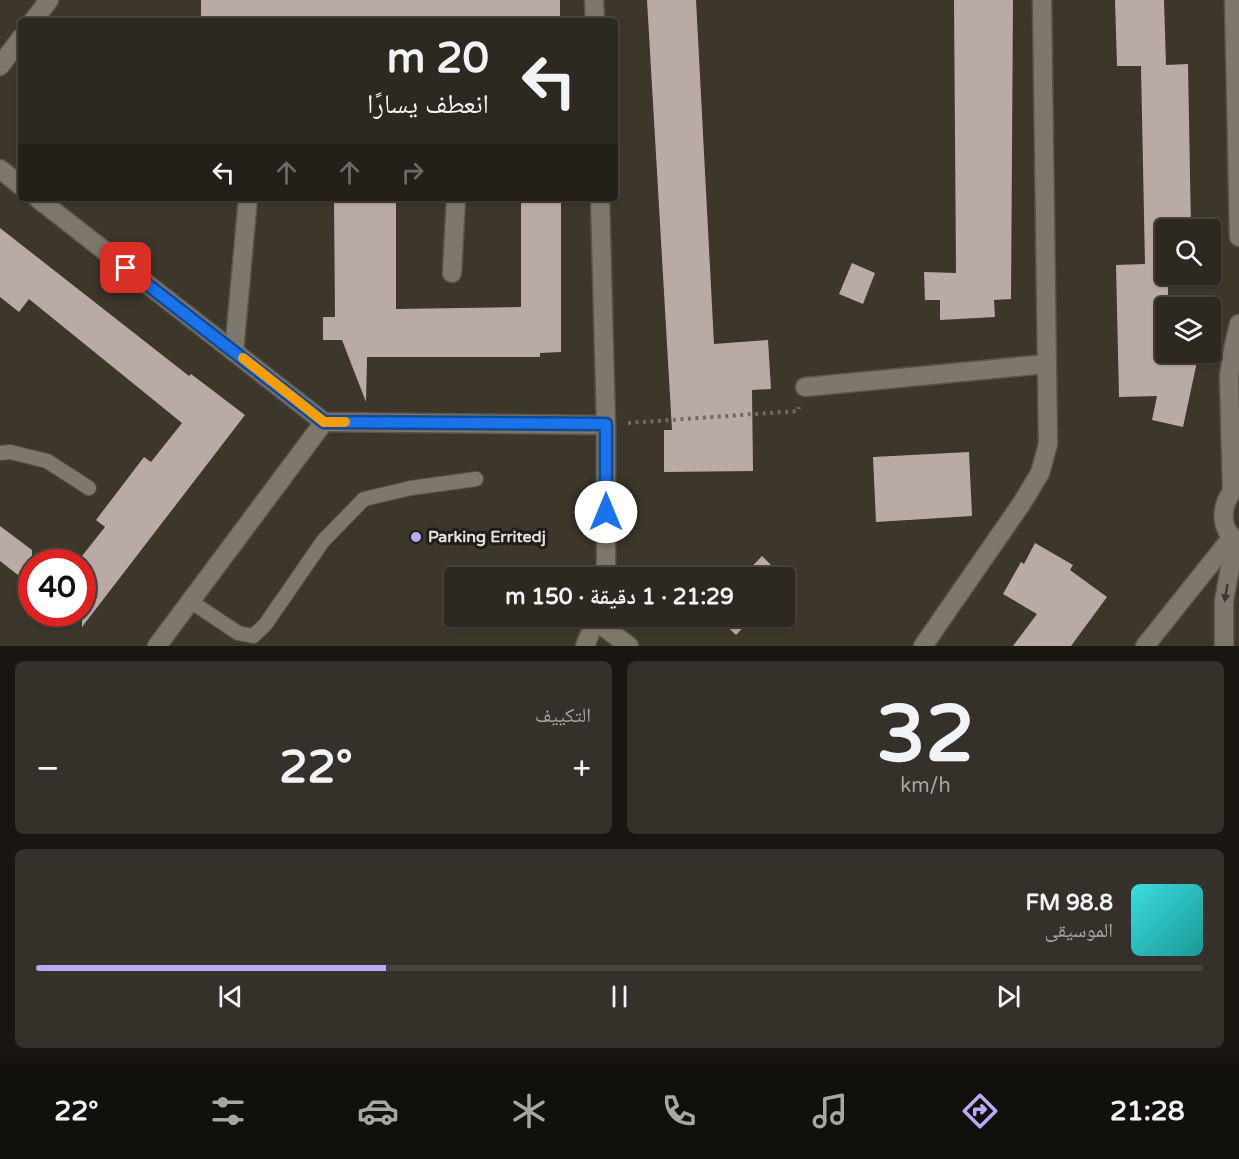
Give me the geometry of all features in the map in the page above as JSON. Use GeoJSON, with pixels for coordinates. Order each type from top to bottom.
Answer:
{"type":"FeatureCollection","features":[{"type":"Feature","properties":{"kind":"street"},"geometry":{"type":"LineString","coordinates":[[35,18],[49,0]]}},
{"type":"Feature","properties":{"kind":"street"},"geometry":{"type":"LineString","coordinates":[[594,0],[595,18]]}},
{"type":"Feature","properties":{"kind":"street"},"geometry":{"type":"LineString","coordinates":[[923,646],[1022,503],[1040,473],[1048,444],[1042,0]]}},
{"type":"Feature","properties":{"kind":"street"},"geometry":{"type":"LineString","coordinates":[[1234,0],[1239,237]]}},
{"type":"Feature","properties":{"kind":"street"},"geometry":{"type":"LineString","coordinates":[[0,66],[18,42]]}},
{"type":"Feature","properties":{"kind":"street"},"geometry":{"type":"LineString","coordinates":[[0,170],[18,184]]}},
{"type":"Feature","properties":{"kind":"street"},"geometry":{"type":"LineString","coordinates":[[41,201],[324,422],[606,424]]}},
{"type":"Feature","properties":{"kind":"street"},"geometry":{"type":"LineString","coordinates":[[234,352],[249,201]]}},
{"type":"Feature","properties":{"kind":"street"},"geometry":{"type":"LineString","coordinates":[[452,273],[456,201]]}},
{"type":"Feature","properties":{"kind":"street"},"geometry":{"type":"LineString","coordinates":[[600,201],[606,424],[606,567]]}},
{"type":"Feature","properties":{"kind":"street"},"geometry":{"type":"LineString","coordinates":[[1224,646],[1222,615],[1235,540],[1224,523],[1223,514],[1227,498],[1235,488],[1229,377],[1239,324]]}},
{"type":"Feature","properties":{"kind":"street"},"geometry":{"type":"LineString","coordinates":[[805,387],[1046,364]]}},
{"type":"Feature","properties":{"kind":"street"},"geometry":{"type":"LineString","coordinates":[[157,646],[324,422]]}},
{"type":"Feature","properties":{"kind":"street"},"geometry":{"type":"LineString","coordinates":[[1145,646],[1235,540]]}},
{"type":"Feature","properties":{"kind":"street"},"geometry":{"type":"LineString","coordinates":[[585,646],[593,627]]}},
{"type":"Feature","properties":{"kind":"street"},"geometry":{"type":"LineString","coordinates":[[606,627],[629,646]]}},
{"type":"Feature","properties":{"kind":"lane"},"geometry":{"type":"LineString","coordinates":[[0,453],[10,452],[47,460],[89,488]]}},
{"type":"Feature","properties":{"kind":"lane"},"geometry":{"type":"LineString","coordinates":[[190,601],[238,633],[253,636],[265,626],[323,541],[364,499],[411,488],[476,479]]}},
{"type":"Feature","properties":{"kind":"path"},"geometry":{"type":"LineString","coordinates":[[606,424],[798,411],[805,387]]}},
{"type":"Feature","properties":{"kind":"building"},"geometry":{"type":"Polygon","coordinates":[[[201,0],[560,0],[560,18],[201,18],[201,0]]]}},
{"type":"Feature","properties":{"kind":"building"},"geometry":{"type":"Polygon","coordinates":[[[647,0],[696,0],[714,344],[768,340],[771,389],[752,390],[753,471],[664,472],[664,430],[672,430],[647,0]]]}},
{"type":"Feature","properties":{"kind":"building"},"geometry":{"type":"Polygon","coordinates":[[[954,0],[1013,0],[1011,299],[994,300],[995,317],[940,320],[940,300],[925,300],[924,272],[956,273],[954,0]]]}},
{"type":"Feature","properties":{"kind":"building"},"geometry":{"type":"Polygon","coordinates":[[[1115,0],[1164,0],[1166,65],[1188,64],[1191,219],[1155,219],[1155,285],[1168,285],[1168,297],[1155,297],[1155,363],[1197,363],[1183,427],[1152,420],[1157,396],[1119,397],[1116,265],[1145,264],[1141,66],[1117,66],[1115,0]]]}},
{"type":"Feature","properties":{"kind":"building"},"geometry":{"type":"Polygon","coordinates":[[[334,201],[396,201],[396,309],[521,307],[521,201],[561,201],[561,352],[540,353],[540,357],[367,357],[366,402],[342,340],[323,340],[323,317],[335,317],[334,201]]]}},
{"type":"Feature","properties":{"kind":"building"},"geometry":{"type":"Polygon","coordinates":[[[0,228],[189,376],[191,374],[245,415],[96,609],[96,549],[88,549],[105,527],[96,520],[144,457],[151,462],[182,423],[29,299],[19,312],[0,297],[0,228]]]}},
{"type":"Feature","properties":{"kind":"building"},"geometry":{"type":"Polygon","coordinates":[[[852,263],[875,273],[863,304],[839,294],[852,263]]]}},
{"type":"Feature","properties":{"kind":"building"},"geometry":{"type":"Polygon","coordinates":[[[969,452],[972,516],[876,522],[873,457],[969,452]]]}},
{"type":"Feature","properties":{"kind":"building"},"geometry":{"type":"Polygon","coordinates":[[[0,526],[31,549],[18,549],[18,575],[0,561],[0,526]]]}},
{"type":"Feature","properties":{"kind":"building"},"geometry":{"type":"Polygon","coordinates":[[[1035,543],[1073,565],[1070,570],[1107,597],[1071,646],[1013,646],[1037,614],[1003,594],[1021,562],[1024,564],[1035,543]]]}},
{"type":"Feature","properties":{"kind":"building"},"geometry":{"type":"Polygon","coordinates":[[[762,556],[773,567],[752,567],[762,556]]]}},
{"type":"Feature","properties":{"kind":"building"},"geometry":{"type":"Polygon","coordinates":[[[728,627],[744,627],[736,635],[728,627]]]}},
{"type":"Feature","properties":{"kind":"slow traffic"},"geometry":{"type":"LineString","coordinates":[[243,358],[324,422],[345,422]]}},
{"type":"Feature","properties":{"kind":"place","name":"Parking Erritedj"},"geometry":{"type":"Point","coordinates":[416,537]}},
{"type":"Feature","properties":{"kind":"route"},"geometry":{"type":"LineString","coordinates":[[126,268],[324,422],[606,424],[606,512]]}}]}
